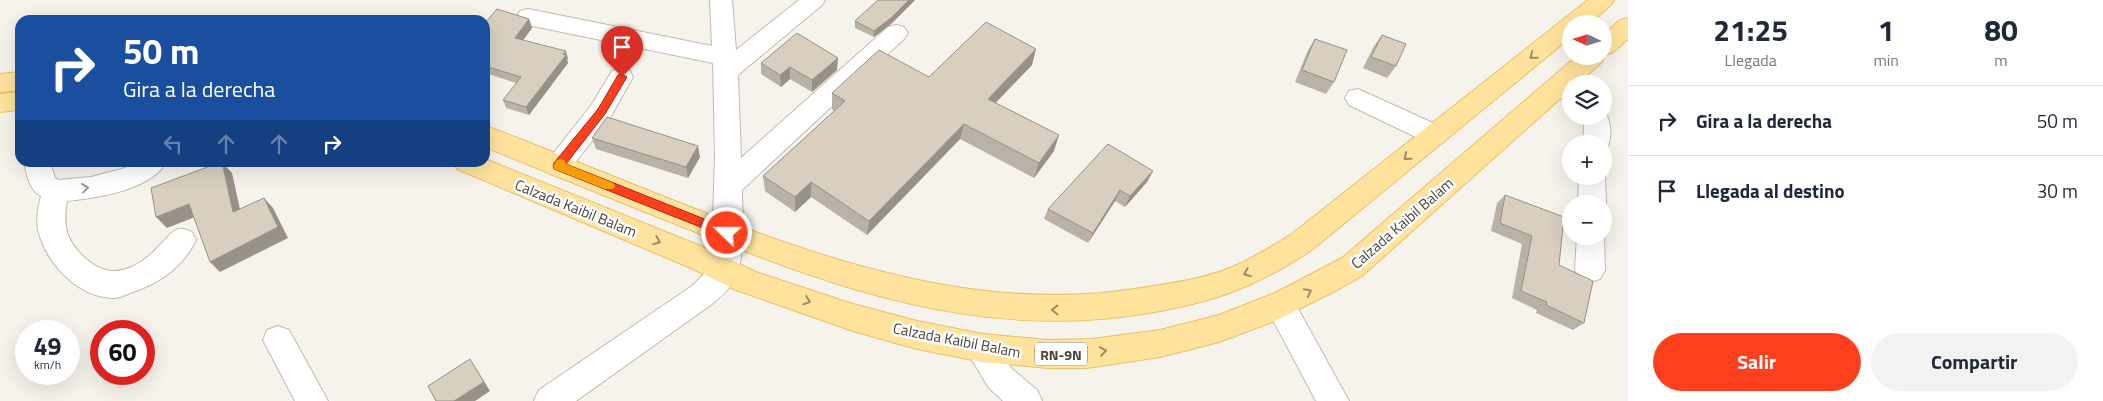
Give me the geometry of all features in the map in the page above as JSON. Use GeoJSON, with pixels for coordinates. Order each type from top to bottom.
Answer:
{"type":"FeatureCollection","features":[{"type":"Feature","properties":{"kind":"main road"},"geometry":{"type":"LineString","coordinates":[[1584,15],[1603,0]]}},
{"type":"Feature","properties":{"kind":"main road"},"geometry":{"type":"LineString","coordinates":[[1612,40],[1628,26]]}},
{"type":"Feature","properties":{"kind":"main road"},"geometry":{"type":"LineString","coordinates":[[490,138],[727,233],[881,286],[936,298],[1036,310],[1079,310],[1134,305],[1196,291],[1250,273],[1272,261],[1303,241],[1562,32]]}},
{"type":"Feature","properties":{"kind":"main road","name":"Calzada Kaibil Balam"},"geometry":{"type":"LineString","coordinates":[[1577,75],[1586,65]]}},
{"type":"Feature","properties":{"kind":"main road"},"geometry":{"type":"LineString","coordinates":[[0,83],[15,82]]}},
{"type":"Feature","properties":{"kind":"main road","name":"Calzada Kaibil Balam"},"geometry":{"type":"LineString","coordinates":[[478,167],[703,260],[723,272],[862,320],[904,332],[980,347],[1024,353],[1083,354],[1171,342],[1206,332],[1280,305],[1308,292],[1352,267],[1562,93]]}},
{"type":"Feature","properties":{"kind":"main road"},"geometry":{"type":"LineString","coordinates":[[0,103],[15,102]]}},
{"type":"Feature","properties":{"kind":"street"},"geometry":{"type":"LineString","coordinates":[[554,400],[702,294],[713,285],[723,272],[727,233],[728,186],[726,64],[720,0]]}},
{"type":"Feature","properties":{"kind":"street"},"geometry":{"type":"LineString","coordinates":[[528,16],[726,64],[814,0]]}},
{"type":"Feature","properties":{"kind":"street"},"geometry":{"type":"LineString","coordinates":[[728,186],[896,33]]}},
{"type":"Feature","properties":{"kind":"street"},"geometry":{"type":"LineString","coordinates":[[558,166],[601,111],[622,77]]}},
{"type":"Feature","properties":{"kind":"street"},"geometry":{"type":"LineString","coordinates":[[1358,98],[1434,135]]}},
{"type":"Feature","properties":{"kind":"street"},"geometry":{"type":"LineString","coordinates":[[39,167],[44,185],[56,191],[91,188],[133,176],[146,167]]}},
{"type":"Feature","properties":{"kind":"street"},"geometry":{"type":"LineString","coordinates":[[56,191],[51,218],[56,242],[72,266],[93,279],[114,285],[141,277],[165,262],[182,240]]}},
{"type":"Feature","properties":{"kind":"street"},"geometry":{"type":"LineString","coordinates":[[1590,270],[1591,245]]}},
{"type":"Feature","properties":{"kind":"street"},"geometry":{"type":"LineString","coordinates":[[1280,305],[1333,401]]}},
{"type":"Feature","properties":{"kind":"street"},"geometry":{"type":"LineString","coordinates":[[278,340],[312,401]]}},
{"type":"Feature","properties":{"kind":"street"},"geometry":{"type":"LineString","coordinates":[[980,347],[1000,378],[1026,401]]}},
{"type":"Feature","properties":{"kind":"building"},"geometry":{"type":"Polygon","coordinates":[[[878,0],[909,0],[891,18],[874,31],[855,21],[878,0]]]}},
{"type":"Feature","properties":{"kind":"building"},"geometry":{"type":"Polygon","coordinates":[[[497,9],[529,19],[515,38],[566,51],[563,54],[566,55],[526,107],[503,100],[521,77],[490,68],[490,17],[497,9]]]}},
{"type":"Feature","properties":{"kind":"building"},"geometry":{"type":"Polygon","coordinates":[[[986,22],[1036,49],[988,99],[1059,135],[1039,163],[964,124],[869,221],[811,182],[795,197],[763,176],[845,101],[832,93],[879,50],[929,77],[986,22]]]}},
{"type":"Feature","properties":{"kind":"building"},"geometry":{"type":"Polygon","coordinates":[[[797,33],[838,58],[812,80],[790,67],[780,75],[761,63],[797,33]]]}},
{"type":"Feature","properties":{"kind":"building"},"geometry":{"type":"Polygon","coordinates":[[[1382,35],[1406,44],[1396,66],[1371,57],[1382,35]]]}},
{"type":"Feature","properties":{"kind":"building"},"geometry":{"type":"Polygon","coordinates":[[[1315,39],[1347,50],[1334,82],[1302,70],[1315,39]]]}},
{"type":"Feature","properties":{"kind":"building"},"geometry":{"type":"Polygon","coordinates":[[[607,117],[698,146],[686,167],[592,138],[607,117]]]}},
{"type":"Feature","properties":{"kind":"building"},"geometry":{"type":"Polygon","coordinates":[[[1108,144],[1153,171],[1130,196],[1120,190],[1093,233],[1048,209],[1108,144]]]}},
{"type":"Feature","properties":{"kind":"building"},"geometry":{"type":"Polygon","coordinates":[[[208,167],[223,167],[233,212],[264,198],[278,227],[210,262],[189,204],[156,217],[151,188],[208,167]]]}},
{"type":"Feature","properties":{"kind":"building"},"geometry":{"type":"Polygon","coordinates":[[[1505,195],[1562,216],[1559,265],[1593,281],[1584,323],[1546,305],[1547,302],[1521,291],[1532,236],[1500,223],[1505,195]]]}},
{"type":"Feature","properties":{"kind":"building"},"geometry":{"type":"Polygon","coordinates":[[[470,359],[484,382],[454,401],[436,401],[428,386],[470,359]]]}},
{"type":"Feature","properties":{"kind":"slow traffic"},"geometry":{"type":"LineString","coordinates":[[561,163],[558,166],[609,186]]}},
{"type":"Feature","properties":{"kind":"route"},"geometry":{"type":"LineString","coordinates":[[622,77],[584,135],[558,166],[727,233]]}}]}
